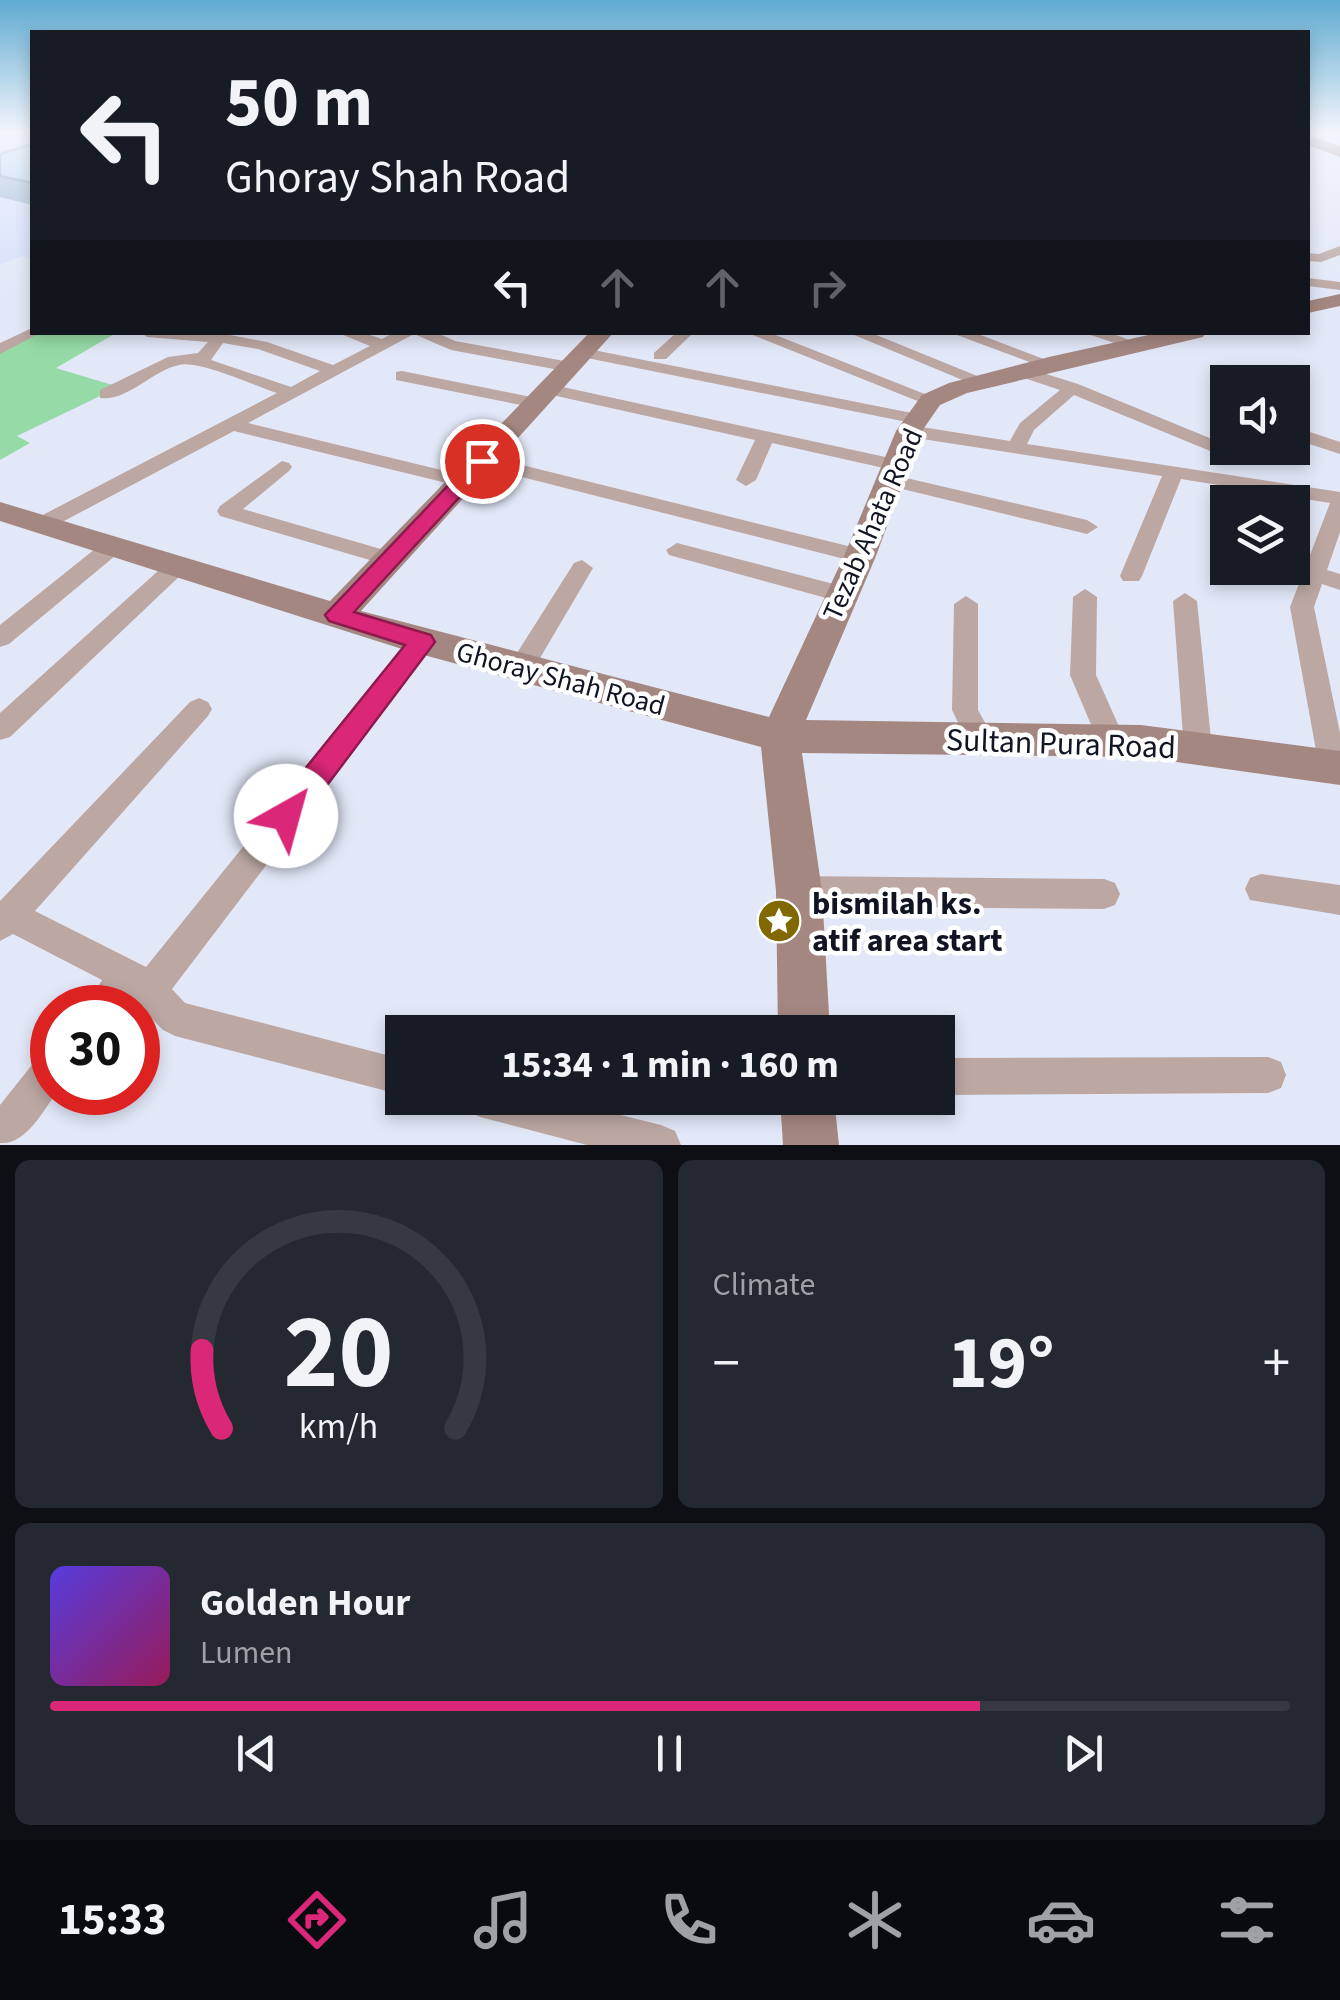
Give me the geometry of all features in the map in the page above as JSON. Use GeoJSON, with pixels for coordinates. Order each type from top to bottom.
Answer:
{"type":"FeatureCollection","features":[{"type":"Feature","properties":{"kind":"main road"},"geometry":{"type":"LineString","coordinates":[[1310,307],[1340,300]]}},
{"type":"Feature","properties":{"kind":"main road","name":"Tezab Ahata Road"},"geometry":{"type":"LineString","coordinates":[[780,736],[919,417],[983,382],[1180,335]]}},
{"type":"Feature","properties":{"kind":"main road"},"geometry":{"type":"LineString","coordinates":[[337,615],[585,351]]}},
{"type":"Feature","properties":{"kind":"main road","name":"Ghoray Shah Road"},"geometry":{"type":"LineString","coordinates":[[0,512],[422,642],[780,736]]}},
{"type":"Feature","properties":{"kind":"main road"},"geometry":{"type":"LineString","coordinates":[[780,736],[799,892],[803,1015]]}},
{"type":"Feature","properties":{"kind":"main road","name":"Sultan Pura Road"},"geometry":{"type":"LineString","coordinates":[[780,736],[1112,740],[1337,768]]}},
{"type":"Feature","properties":{"kind":"main road"},"geometry":{"type":"LineString","coordinates":[[809,1115],[811,1145]]}},
{"type":"Feature","properties":{"kind":"street"},"geometry":{"type":"LineString","coordinates":[[1310,242],[1338,250]]}},
{"type":"Feature","properties":{"kind":"street"},"geometry":{"type":"LineString","coordinates":[[1310,258],[1321,258],[1338,250]]}},
{"type":"Feature","properties":{"kind":"street"},"geometry":{"type":"LineString","coordinates":[[1310,282],[1340,286]]}},
{"type":"Feature","properties":{"kind":"street"},"geometry":{"type":"LineString","coordinates":[[0,348],[30,334]]}},
{"type":"Feature","properties":{"kind":"street"},"geometry":{"type":"LineString","coordinates":[[293,393],[200,362],[222,335],[336,371]]}},
{"type":"Feature","properties":{"kind":"street"},"geometry":{"type":"LineString","coordinates":[[352,335],[384,345]]}},
{"type":"Feature","properties":{"kind":"street"},"geometry":{"type":"LineString","coordinates":[[42,524],[402,335]]}},
{"type":"Feature","properties":{"kind":"street"},"geometry":{"type":"LineString","coordinates":[[427,335],[450,346],[585,351],[919,417],[1016,448],[1340,501],[1302,607],[1337,768]]}},
{"type":"Feature","properties":{"kind":"street"},"geometry":{"type":"LineString","coordinates":[[660,356],[684,335]]}},
{"type":"Feature","properties":{"kind":"street"},"geometry":{"type":"LineString","coordinates":[[758,335],[919,417]]}},
{"type":"Feature","properties":{"kind":"street"},"geometry":{"type":"LineString","coordinates":[[862,335],[983,382]]}},
{"type":"Feature","properties":{"kind":"street"},"geometry":{"type":"LineString","coordinates":[[963,335],[1072,388],[1210,445]]}},
{"type":"Feature","properties":{"kind":"street"},"geometry":{"type":"LineString","coordinates":[[1100,335],[1135,345]]}},
{"type":"Feature","properties":{"kind":"street"},"geometry":{"type":"LineString","coordinates":[[106,394],[174,360],[204,358]]}},
{"type":"Feature","properties":{"kind":"street"},"geometry":{"type":"LineString","coordinates":[[402,376],[767,435],[1087,527]]}},
{"type":"Feature","properties":{"kind":"street"},"geometry":{"type":"LineString","coordinates":[[1016,448],[1026,428],[1072,388]]}},
{"type":"Feature","properties":{"kind":"street"},"geometry":{"type":"LineString","coordinates":[[233,425],[472,471],[860,556]]}},
{"type":"Feature","properties":{"kind":"street"},"geometry":{"type":"LineString","coordinates":[[746,480],[767,435]]}},
{"type":"Feature","properties":{"kind":"street"},"geometry":{"type":"LineString","coordinates":[[1310,438],[1340,448]]}},
{"type":"Feature","properties":{"kind":"street"},"geometry":{"type":"LineString","coordinates":[[282,467],[227,511],[390,559]]}},
{"type":"Feature","properties":{"kind":"street"},"geometry":{"type":"LineString","coordinates":[[1132,576],[1174,472]]}},
{"type":"Feature","properties":{"kind":"street"},"geometry":{"type":"LineString","coordinates":[[0,638],[112,546]]}},
{"type":"Feature","properties":{"kind":"street"},"geometry":{"type":"LineString","coordinates":[[677,550],[841,594]]}},
{"type":"Feature","properties":{"kind":"street"},"geometry":{"type":"LineString","coordinates":[[0,729],[176,568]]}},
{"type":"Feature","properties":{"kind":"street"},"geometry":{"type":"LineString","coordinates":[[521,668],[582,568]]}},
{"type":"Feature","properties":{"kind":"street"},"geometry":{"type":"LineString","coordinates":[[1314,574],[1340,582]]}},
{"type":"Feature","properties":{"kind":"street"},"geometry":{"type":"LineString","coordinates":[[1085,596],[1083,675],[1112,740]]}},
{"type":"Feature","properties":{"kind":"street"},"geometry":{"type":"LineString","coordinates":[[1184,601],[1198,749]]}},
{"type":"Feature","properties":{"kind":"street"},"geometry":{"type":"LineString","coordinates":[[966,604],[965,710],[980,739]]}},
{"type":"Feature","properties":{"kind":"street"},"geometry":{"type":"LineString","coordinates":[[134,985],[422,642]]}},
{"type":"Feature","properties":{"kind":"street"},"geometry":{"type":"LineString","coordinates":[[199,709],[4,920],[138,982],[175,1018],[385,1073]]}},
{"type":"Feature","properties":{"kind":"street"},"geometry":{"type":"LineString","coordinates":[[1261,889],[1340,900]]}},
{"type":"Feature","properties":{"kind":"street"},"geometry":{"type":"LineString","coordinates":[[799,892],[1104,894]]}},
{"type":"Feature","properties":{"kind":"street"},"geometry":{"type":"LineString","coordinates":[[955,1078],[1268,1075]]}},
{"type":"Feature","properties":{"kind":"street"},"geometry":{"type":"LineString","coordinates":[[0,1124],[7,1127],[30,1098]]}},
{"type":"Feature","properties":{"kind":"street"},"geometry":{"type":"LineString","coordinates":[[546,1115],[662,1145]]}},
{"type":"Feature","properties":{"kind":"shaded area"},"geometry":{"type":"Polygon","coordinates":[[[0,186],[30,186],[30,258],[23,256],[0,265],[0,186]]]}},
{"type":"Feature","properties":{"kind":"green space"},"geometry":{"type":"Polygon","coordinates":[[[34,335],[113,335],[56,368],[119,387],[17,436],[30,443],[0,460],[0,350],[34,335]]]}},
{"type":"Feature","properties":{"kind":"place","name":"bismilah ks. atif area start"},"geometry":{"type":"Point","coordinates":[779,921]}},
{"type":"Feature","properties":{"kind":"route"},"geometry":{"type":"LineString","coordinates":[[286,816],[422,642],[337,615],[482,461]]}}]}
